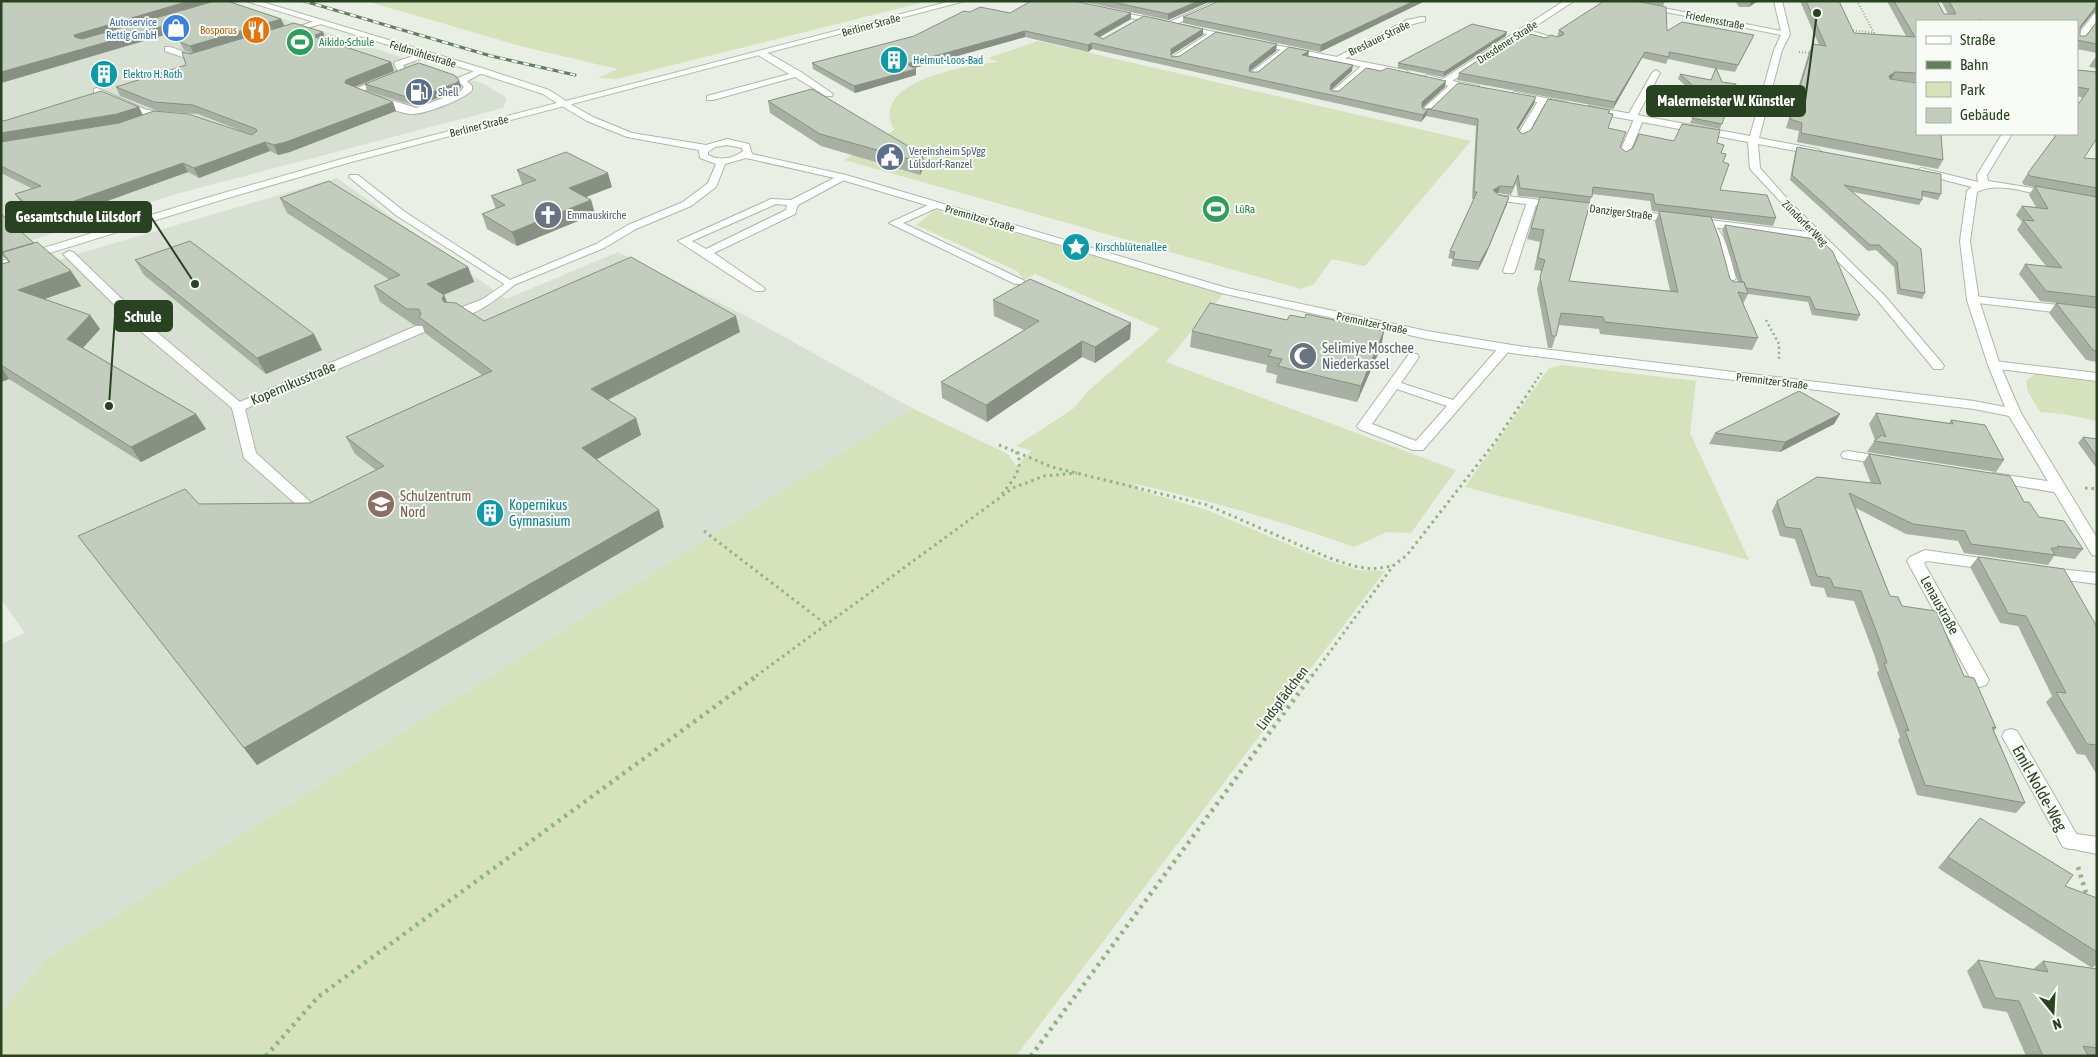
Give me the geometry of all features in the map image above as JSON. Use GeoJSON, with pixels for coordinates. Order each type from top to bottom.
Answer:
{"type":"FeatureCollection","features":[{"type":"Feature","properties":{"kind":"street","name":"Feldmühlestraße"},"geometry":{"type":"LineString","coordinates":[[250,1],[482,71],[546,92],[565,104]]}},
{"type":"Feature","properties":{"kind":"street","name":"Berliner Straße"},"geometry":{"type":"LineString","coordinates":[[1,265],[217,198],[348,160],[961,1]]}},
{"type":"Feature","properties":{"kind":"street"},"geometry":{"type":"LineString","coordinates":[[1169,24],[1223,1]]}},
{"type":"Feature","properties":{"kind":"street","name":"Dresdener Straße"},"geometry":{"type":"LineString","coordinates":[[1444,82],[1570,1]]}},
{"type":"Feature","properties":{"kind":"street","name":"Friedensstraße"},"geometry":{"type":"LineString","coordinates":[[1614,1],[1786,34]]}},
{"type":"Feature","properties":{"kind":"street"},"geometry":{"type":"LineString","coordinates":[[1778,1],[1786,34]]}},
{"type":"Feature","properties":{"kind":"street","name":"Breslauer Straße"},"geometry":{"type":"LineString","coordinates":[[1100,10],[1138,21],[1169,24],[1483,89]]}},
{"type":"Feature","properties":{"kind":"street"},"geometry":{"type":"LineString","coordinates":[[2078,40],[2097,16]]}},
{"type":"Feature","properties":{"kind":"street","name":"Breslauer Straße"},"geometry":{"type":"LineString","coordinates":[[1337,59],[1410,22],[1422,19]]}},
{"type":"Feature","properties":{"kind":"street"},"geometry":{"type":"LineString","coordinates":[[280,34],[318,22]]}},
{"type":"Feature","properties":{"kind":"street"},"geometry":{"type":"LineString","coordinates":[[1522,31],[1556,40]]}},
{"type":"Feature","properties":{"kind":"street"},"geometry":{"type":"LineString","coordinates":[[1175,58],[1214,34]]}},
{"type":"Feature","properties":{"kind":"street","name":"Zündorfer Weg"},"geometry":{"type":"LineString","coordinates":[[1786,34],[1778,50],[1753,141],[1755,169],[1788,206],[1881,298],[1938,366]]}},
{"type":"Feature","properties":{"kind":"street"},"geometry":{"type":"LineString","coordinates":[[168,49],[194,59],[214,54]]}},
{"type":"Feature","properties":{"kind":"street"},"geometry":{"type":"LineString","coordinates":[[1253,75],[1287,49]]}},
{"type":"Feature","properties":{"kind":"street"},"geometry":{"type":"LineString","coordinates":[[760,53],[829,94]]}},
{"type":"Feature","properties":{"kind":"street"},"geometry":{"type":"LineString","coordinates":[[426,54],[398,64],[403,72],[387,81],[354,90],[410,111],[424,110],[463,94],[468,90],[468,86],[457,81],[482,71]]}},
{"type":"Feature","properties":{"kind":"street","name":"Breslauer Straße"},"geometry":{"type":"LineString","coordinates":[[1334,94],[1368,65]]}},
{"type":"Feature","properties":{"kind":"street"},"geometry":{"type":"LineString","coordinates":[[1624,154],[1636,118],[1656,73]]}},
{"type":"Feature","properties":{"kind":"street"},"geometry":{"type":"LineString","coordinates":[[710,98],[798,74]]}},
{"type":"Feature","properties":{"kind":"street"},"geometry":{"type":"LineString","coordinates":[[1425,112],[1454,84]]}},
{"type":"Feature","properties":{"kind":"street"},"geometry":{"type":"LineString","coordinates":[[97,91],[157,116],[176,117]]}},
{"type":"Feature","properties":{"kind":"street"},"geometry":{"type":"LineString","coordinates":[[1503,93],[1830,154]]}},
{"type":"Feature","properties":{"kind":"street"},"geometry":{"type":"LineString","coordinates":[[1522,136],[1542,100]]}},
{"type":"Feature","properties":{"kind":"street"},"geometry":{"type":"LineString","coordinates":[[565,104],[590,119],[630,135],[706,148],[727,142],[741,143],[748,148],[745,155]]}},
{"type":"Feature","properties":{"kind":"street"},"geometry":{"type":"LineString","coordinates":[[141,122],[157,116]]}},
{"type":"Feature","properties":{"kind":"street"},"geometry":{"type":"LineString","coordinates":[[2006,135],[1982,175],[1983,182],[1981,186],[1972,191],[1965,241],[1973,300],[1994,365],[2014,413],[2097,551]]}},
{"type":"Feature","properties":{"kind":"street"},"geometry":{"type":"LineString","coordinates":[[456,314],[487,301],[510,284],[600,246],[632,227],[687,204],[712,185],[722,162],[710,160],[703,156],[703,151],[706,148]]}},
{"type":"Feature","properties":{"kind":"street","name":"Premnitzer Straße"},"geometry":{"type":"LineString","coordinates":[[722,162],[745,155],[842,177],[1225,291],[1427,335],[1550,354],[1964,404],[2014,413]]}},
{"type":"Feature","properties":{"kind":"street"},"geometry":{"type":"LineString","coordinates":[[1907,168],[1981,186],[2003,186],[2062,196]]}},
{"type":"Feature","properties":{"kind":"street"},"geometry":{"type":"LineString","coordinates":[[759,289],[706,253],[683,241],[775,201],[793,204],[842,177]]}},
{"type":"Feature","properties":{"kind":"street"},"geometry":{"type":"LineString","coordinates":[[354,178],[401,214],[510,284]]}},
{"type":"Feature","properties":{"kind":"street","name":"Danziger Straße"},"geometry":{"type":"LineString","coordinates":[[1498,198],[1820,237]]}},
{"type":"Feature","properties":{"kind":"street"},"geometry":{"type":"LineString","coordinates":[[1509,271],[1532,202]]}},
{"type":"Feature","properties":{"kind":"street"},"geometry":{"type":"LineString","coordinates":[[706,253],[791,212],[793,204]]}},
{"type":"Feature","properties":{"kind":"street"},"geometry":{"type":"LineString","coordinates":[[935,205],[894,224],[1019,282]]}},
{"type":"Feature","properties":{"kind":"street"},"geometry":{"type":"LineString","coordinates":[[1711,223],[1722,250],[1733,290]]}},
{"type":"Feature","properties":{"kind":"street","name":"Kopernikusstraße"},"geometry":{"type":"LineString","coordinates":[[69,254],[148,331],[238,407],[420,329]]}},
{"type":"Feature","properties":{"kind":"street"},"geometry":{"type":"LineString","coordinates":[[1973,300],[2097,313]]}},
{"type":"Feature","properties":{"kind":"street"},"geometry":{"type":"LineString","coordinates":[[1414,356],[1364,426],[1418,448],[1505,348]]}},
{"type":"Feature","properties":{"kind":"street"},"geometry":{"type":"LineString","coordinates":[[1994,365],[2097,377]]}},
{"type":"Feature","properties":{"kind":"street"},"geometry":{"type":"LineString","coordinates":[[1393,384],[1456,405]]}},
{"type":"Feature","properties":{"kind":"street"},"geometry":{"type":"LineString","coordinates":[[238,407],[249,455],[312,511]]}},
{"type":"Feature","properties":{"kind":"street"},"geometry":{"type":"LineString","coordinates":[[1848,455],[1906,464]]}},
{"type":"Feature","properties":{"kind":"street"},"geometry":{"type":"LineString","coordinates":[[1982,476],[2059,488]]}},
{"type":"Feature","properties":{"kind":"street","name":"Lenaustraße"},"geometry":{"type":"LineString","coordinates":[[1980,680],[1915,561],[1925,555],[2005,567]]}},
{"type":"Feature","properties":{"kind":"street"},"geometry":{"type":"LineString","coordinates":[[2032,571],[2097,579]]}},
{"type":"Feature","properties":{"kind":"street","name":"Emil-Nolde-Weg"},"geometry":{"type":"LineString","coordinates":[[2011,736],[2070,841],[2097,846]]}},
{"type":"Feature","properties":{"kind":"path"},"geometry":{"type":"LineString","coordinates":[[1844,30],[1874,33],[1857,1]]}},
{"type":"Feature","properties":{"kind":"path"},"geometry":{"type":"LineString","coordinates":[[1778,50],[1818,53]]}},
{"type":"Feature","properties":{"kind":"path"},"geometry":{"type":"LineString","coordinates":[[2078,101],[2090,104]]}},
{"type":"Feature","properties":{"kind":"path"},"geometry":{"type":"LineString","coordinates":[[1766,320],[1779,344],[1778,368]]}},
{"type":"Feature","properties":{"kind":"path","name":"Lindspfädchen"},"geometry":{"type":"LineString","coordinates":[[1031,1056],[1394,566],[1407,555],[1495,442],[1543,371],[1550,354]]}},
{"type":"Feature","properties":{"kind":"path"},"geometry":{"type":"LineString","coordinates":[[999,445],[1052,467],[1207,505],[1327,557],[1353,566],[1372,569],[1394,566]]}},
{"type":"Feature","properties":{"kind":"path"},"geometry":{"type":"LineString","coordinates":[[999,499],[1017,473],[1020,456],[1014,450]]}},
{"type":"Feature","properties":{"kind":"path"},"geometry":{"type":"LineString","coordinates":[[266,1056],[318,997],[999,499],[1029,479],[1054,474],[1077,473]]}},
{"type":"Feature","properties":{"kind":"path"},"geometry":{"type":"LineString","coordinates":[[704,531],[827,625]]}},
{"type":"Feature","properties":{"kind":"path"},"geometry":{"type":"LineString","coordinates":[[2070,841],[2089,904]]}},
{"type":"Feature","properties":{"kind":"shaded area"},"geometry":{"type":"Polygon","coordinates":[[[1,1],[229,1],[484,84],[507,98],[503,108],[176,194],[1,250],[1,1]]]}},
{"type":"Feature","properties":{"kind":"shaded area","name":"Schulzentrum Nord"},"geometry":{"type":"Polygon","coordinates":[[[337,178],[506,299],[618,252],[748,317],[912,408],[45,960],[1,1013],[1,644],[25,633],[1,599],[1,279],[74,255],[337,178]]]}},
{"type":"Feature","properties":{"kind":"green space"},"geometry":{"type":"Polygon","coordinates":[[[366,1],[929,1],[617,79],[598,78],[617,69],[520,46],[366,1]]]}},
{"type":"Feature","properties":{"kind":"green space","name":"LüRa"},"geometry":{"type":"Polygon","coordinates":[[[1038,41],[1471,141],[1365,266],[1332,259],[1314,284],[1301,289],[844,160],[894,130],[890,113],[895,99],[908,88],[925,79],[945,72],[998,62],[988,58],[1038,41]]]}},
{"type":"Feature","properties":{"kind":"green space"},"geometry":{"type":"Polygon","coordinates":[[[935,210],[1224,293],[1166,362],[1456,470],[1411,533],[1387,532],[1354,547],[1246,512],[1135,484],[1139,490],[1207,510],[1323,559],[1358,570],[1385,571],[1016,1056],[1,1056],[1,1013],[45,960],[912,408],[1008,454],[1016,466],[1031,451],[1016,446],[1073,409],[1088,391],[1160,329],[1035,274],[1024,280],[1017,271],[916,225],[935,210]]]}},
{"type":"Feature","properties":{"kind":"green space"},"geometry":{"type":"Polygon","coordinates":[[[1562,365],[1696,381],[1690,433],[1749,560],[1465,487],[1549,368],[1562,365]]]}},
{"type":"Feature","properties":{"kind":"green space"},"geometry":{"type":"Polygon","coordinates":[[[2035,374],[2097,382],[2097,421],[2063,414],[2040,412],[2028,392],[2026,381],[2035,374]]]}},
{"type":"Feature","properties":{"kind":"building"},"geometry":{"type":"Polygon","coordinates":[[[1,1],[189,1],[74,35],[82,39],[215,1],[227,1],[281,19],[190,46],[180,42],[174,23],[1,72],[1,1]]]}},
{"type":"Feature","properties":{"kind":"building"},"geometry":{"type":"Polygon","coordinates":[[[1031,1],[1074,1],[1131,13],[1094,34],[1103,39],[1144,16],[1203,29],[1171,49],[1172,57],[1180,56],[1216,32],[1277,44],[1250,65],[1249,71],[1251,72],[1258,72],[1289,47],[1309,51],[1302,55],[1353,65],[1331,84],[1330,89],[1332,91],[1339,91],[1366,68],[1381,71],[1387,68],[1446,81],[1422,102],[1423,109],[1428,109],[1423,115],[1092,43],[1088,45],[1025,31],[906,64],[916,69],[854,86],[812,63],[914,36],[964,11],[970,12],[980,7],[1010,13],[1031,1]]]}},
{"type":"Feature","properties":{"kind":"building"},"geometry":{"type":"Polygon","coordinates":[[[1108,1],[1198,1],[1168,14],[1108,1]]]}},
{"type":"Feature","properties":{"kind":"building"},"geometry":{"type":"Polygon","coordinates":[[[1219,1],[1414,1],[1321,45],[1183,17],[1219,1]]]}},
{"type":"Feature","properties":{"kind":"building"},"geometry":{"type":"Polygon","coordinates":[[[1604,1],[1636,1],[1666,7],[1667,31],[1682,22],[1754,35],[1738,65],[1669,52],[1669,57],[1645,52],[1615,102],[1459,73],[1521,32],[1546,38],[1551,35],[1557,37],[1563,35],[1564,33],[1559,30],[1604,1]]]}},
{"type":"Feature","properties":{"kind":"building"},"geometry":{"type":"Polygon","coordinates":[[[1806,1],[1839,1],[1854,33],[1915,37],[1894,1],[1937,1],[1944,14],[1956,14],[1949,1],[2097,1],[2097,5],[2080,27],[2080,36],[2086,36],[2097,22],[2097,44],[2078,40],[2078,20],[1916,20],[1916,73],[1895,72],[1889,76],[1890,79],[1916,83],[1916,135],[1941,135],[1943,160],[1801,133],[1802,123],[1790,119],[1813,44],[1826,46],[1806,1]]]}},
{"type":"Feature","properties":{"kind":"building"},"geometry":{"type":"Polygon","coordinates":[[[294,23],[323,32],[315,35],[318,36],[315,37],[391,62],[346,80],[345,83],[393,102],[286,142],[274,145],[265,142],[194,168],[183,163],[37,214],[15,194],[41,186],[1,166],[1,142],[119,123],[154,111],[188,114],[252,135],[257,131],[256,129],[193,105],[154,102],[116,87],[186,65],[182,52],[190,54],[294,23]]]}},
{"type":"Feature","properties":{"kind":"building"},"geometry":{"type":"Polygon","coordinates":[[[1472,24],[1507,32],[1444,72],[1398,63],[1472,24]]]}},
{"type":"Feature","properties":{"kind":"building"},"geometry":{"type":"Polygon","coordinates":[[[419,63],[454,75],[459,80],[456,83],[413,99],[365,84],[405,68],[419,63]]]}},
{"type":"Feature","properties":{"kind":"building"},"geometry":{"type":"Polygon","coordinates":[[[1716,68],[1722,82],[1736,84],[1722,124],[1692,118],[1703,95],[1680,74],[1711,80],[1716,68]]]}},
{"type":"Feature","properties":{"kind":"building"},"geometry":{"type":"Polygon","coordinates":[[[2078,70],[2097,72],[2097,138],[2084,158],[2097,159],[2097,188],[2030,176],[2028,173],[2056,135],[2078,135],[2078,105],[2089,89],[2078,87],[2078,70]]]}},
{"type":"Feature","properties":{"kind":"building"},"geometry":{"type":"Polygon","coordinates":[[[1458,83],[1536,97],[1517,128],[1523,134],[1531,130],[1548,99],[1610,110],[1608,113],[1613,114],[1608,128],[1626,132],[1620,147],[1626,152],[1633,148],[1639,134],[1674,141],[1682,124],[1720,130],[1717,143],[1724,145],[1721,153],[1726,154],[1723,162],[1729,164],[1720,190],[1767,195],[1776,218],[1655,204],[1653,194],[1593,187],[1592,197],[1520,188],[1518,175],[1513,187],[1500,186],[1493,190],[1499,195],[1509,197],[1489,246],[1480,262],[1453,259],[1455,252],[1450,251],[1477,192],[1474,192],[1478,119],[1428,109],[1431,109],[1458,83]]]}},
{"type":"Feature","properties":{"kind":"building"},"geometry":{"type":"Polygon","coordinates":[[[812,89],[923,155],[920,162],[820,134],[768,101],[812,89]]]}},
{"type":"Feature","properties":{"kind":"building"},"geometry":{"type":"Polygon","coordinates":[[[101,91],[139,107],[117,114],[1,133],[1,120],[4,121],[101,91]]]}},
{"type":"Feature","properties":{"kind":"building"},"geometry":{"type":"Polygon","coordinates":[[[1797,147],[1941,174],[1941,194],[1922,191],[1922,200],[1844,185],[1921,249],[1925,293],[1900,289],[1897,262],[1879,245],[1870,245],[1792,175],[1797,147]]]}},
{"type":"Feature","properties":{"kind":"building"},"geometry":{"type":"Polygon","coordinates":[[[566,152],[608,173],[569,188],[591,200],[512,232],[482,214],[505,205],[491,196],[536,180],[517,170],[566,152]]]}},
{"type":"Feature","properties":{"kind":"building","name":"Kopernikus Gymnasium"},"geometry":{"type":"Polygon","coordinates":[[[329,181],[468,267],[427,284],[444,295],[442,299],[444,302],[456,303],[484,321],[631,257],[736,316],[591,389],[636,418],[582,448],[659,510],[244,748],[78,536],[185,489],[199,504],[310,503],[384,466],[346,437],[492,371],[419,317],[421,314],[419,309],[407,309],[374,286],[400,275],[280,198],[329,181]]]}},
{"type":"Feature","properties":{"kind":"building"},"geometry":{"type":"Polygon","coordinates":[[[2035,186],[2097,197],[2097,297],[2046,291],[2025,264],[2062,268],[2023,220],[2034,221],[2022,206],[2048,209],[2035,186]]]}},
{"type":"Feature","properties":{"kind":"building"},"geometry":{"type":"Polygon","coordinates":[[[1540,197],[1590,203],[1569,281],[1678,292],[1659,211],[1711,217],[1730,279],[1734,282],[1744,282],[1748,294],[1738,292],[1758,338],[1605,322],[1603,317],[1561,313],[1556,336],[1552,336],[1540,277],[1545,260],[1538,258],[1544,230],[1531,228],[1540,197]]]}},
{"type":"Feature","properties":{"kind":"building"},"geometry":{"type":"Polygon","coordinates":[[[1,214],[34,243],[1,253],[1,214]]]}},
{"type":"Feature","properties":{"kind":"building"},"geometry":{"type":"Polygon","coordinates":[[[1725,225],[1821,240],[1833,252],[1860,315],[1815,309],[1810,297],[1746,288],[1744,282],[1742,282],[1725,225]]]}},
{"type":"Feature","properties":{"kind":"building"},"geometry":{"type":"Polygon","coordinates":[[[190,241],[314,334],[257,358],[135,260],[190,241]]]}},
{"type":"Feature","properties":{"kind":"building"},"geometry":{"type":"Polygon","coordinates":[[[37,242],[71,271],[18,290],[90,315],[67,339],[196,414],[131,447],[1,365],[1,264],[10,262],[2,252],[37,242]]]}},
{"type":"Feature","properties":{"kind":"building"},"geometry":{"type":"Polygon","coordinates":[[[1030,279],[1131,323],[1095,347],[1082,341],[986,405],[941,382],[1039,321],[993,300],[1030,279]]]}},
{"type":"Feature","properties":{"kind":"building","name":"Selimiye Moschee Niederkassel"},"geometry":{"type":"Polygon","coordinates":[[[1210,303],[1287,320],[1290,315],[1305,318],[1306,314],[1384,331],[1361,386],[1278,366],[1282,359],[1268,356],[1272,350],[1192,331],[1210,303]]]}},
{"type":"Feature","properties":{"kind":"building"},"geometry":{"type":"Polygon","coordinates":[[[2056,303],[2097,308],[2097,351],[2093,350],[2056,303]]]}},
{"type":"Feature","properties":{"kind":"building"},"geometry":{"type":"Polygon","coordinates":[[[1799,391],[1840,414],[1785,442],[1715,433],[1799,391]]]}},
{"type":"Feature","properties":{"kind":"building"},"geometry":{"type":"Polygon","coordinates":[[[1876,413],[1953,424],[1951,420],[1985,425],[2004,460],[1874,441],[1882,435],[1886,437],[1876,413]]]}},
{"type":"Feature","properties":{"kind":"building"},"geometry":{"type":"Polygon","coordinates":[[[2083,437],[2097,439],[2097,457],[2083,437]]]}},
{"type":"Feature","properties":{"kind":"building"},"geometry":{"type":"Polygon","coordinates":[[[1869,454],[2010,476],[2024,502],[2029,502],[2039,517],[2064,521],[2083,549],[2057,546],[2058,548],[2051,548],[2055,555],[1971,544],[1965,531],[1913,524],[1849,493],[1890,596],[1898,597],[1902,606],[1936,611],[1964,676],[1974,678],[1996,728],[1992,727],[2025,803],[1925,785],[1905,730],[1909,731],[1884,663],[1887,663],[1881,644],[1861,591],[1834,587],[1830,578],[1817,576],[1801,529],[1785,527],[1777,501],[1817,477],[1881,484],[1869,454]]]}},
{"type":"Feature","properties":{"kind":"building"},"geometry":{"type":"Polygon","coordinates":[[[1978,557],[2064,569],[2097,627],[2097,747],[2096,745],[2087,744],[2056,692],[2066,693],[2026,616],[2008,613],[1978,557]]]}},
{"type":"Feature","properties":{"kind":"building"},"geometry":{"type":"Polygon","coordinates":[[[1980,818],[2073,875],[2065,886],[2097,898],[2097,952],[1948,857],[1980,818]]]}},
{"type":"Feature","properties":{"kind":"building"},"geometry":{"type":"Polygon","coordinates":[[[1978,960],[2048,972],[2043,961],[2097,969],[2097,1048],[2083,1046],[2088,1056],[2043,1056],[2019,1001],[1995,998],[1978,960]]]}},
{"type":"Feature","properties":{"kind":"railway"},"geometry":{"type":"LineString","coordinates":[[304,1],[491,56],[575,75]]}},
{"type":"Feature","properties":{"kind":"place","name":"Malermeister W. Künstler"},"geometry":{"type":"Point","coordinates":[1817,13]}},
{"type":"Feature","properties":{"kind":"place","name":"Autoservice Rettig GmbH"},"geometry":{"type":"Point","coordinates":[176,28]}},
{"type":"Feature","properties":{"kind":"place","name":"Bosporus"},"geometry":{"type":"Point","coordinates":[256,30]}},
{"type":"Feature","properties":{"kind":"place","name":"Aikido-Schule"},"geometry":{"type":"Point","coordinates":[300,42]}},
{"type":"Feature","properties":{"kind":"place","name":"Helmut-Loos-Bad"},"geometry":{"type":"Point","coordinates":[894,60]}},
{"type":"Feature","properties":{"kind":"place","name":"Elektro H. Roth"},"geometry":{"type":"Point","coordinates":[104,74]}},
{"type":"Feature","properties":{"kind":"place","name":"Shell"},"geometry":{"type":"Point","coordinates":[419,92]}},
{"type":"Feature","properties":{"kind":"place","name":"Vereinsheim SpVgg Lülsdorf-Ranzel"},"geometry":{"type":"Point","coordinates":[890,157]}},
{"type":"Feature","properties":{"kind":"place","name":"LüRa"},"geometry":{"type":"Point","coordinates":[1216,209]}},
{"type":"Feature","properties":{"kind":"place","name":"Emmauskirche"},"geometry":{"type":"Point","coordinates":[548,215]}},
{"type":"Feature","properties":{"kind":"place","name":"Kirschblütenallee"},"geometry":{"type":"Point","coordinates":[1076,247]}},
{"type":"Feature","properties":{"kind":"place","name":"Gesamtschule Lülsdorf"},"geometry":{"type":"Point","coordinates":[195,284]}},
{"type":"Feature","properties":{"kind":"place","name":"Selimiye Moschee Niederkassel"},"geometry":{"type":"Point","coordinates":[1303,356]}},
{"type":"Feature","properties":{"kind":"place","name":"Schule"},"geometry":{"type":"Point","coordinates":[109,406]}},
{"type":"Feature","properties":{"kind":"place","name":"Schulzentrum Nord"},"geometry":{"type":"Point","coordinates":[381,504]}},
{"type":"Feature","properties":{"kind":"place","name":"Kopernikus Gymnasium"},"geometry":{"type":"Point","coordinates":[490,513]}}]}
